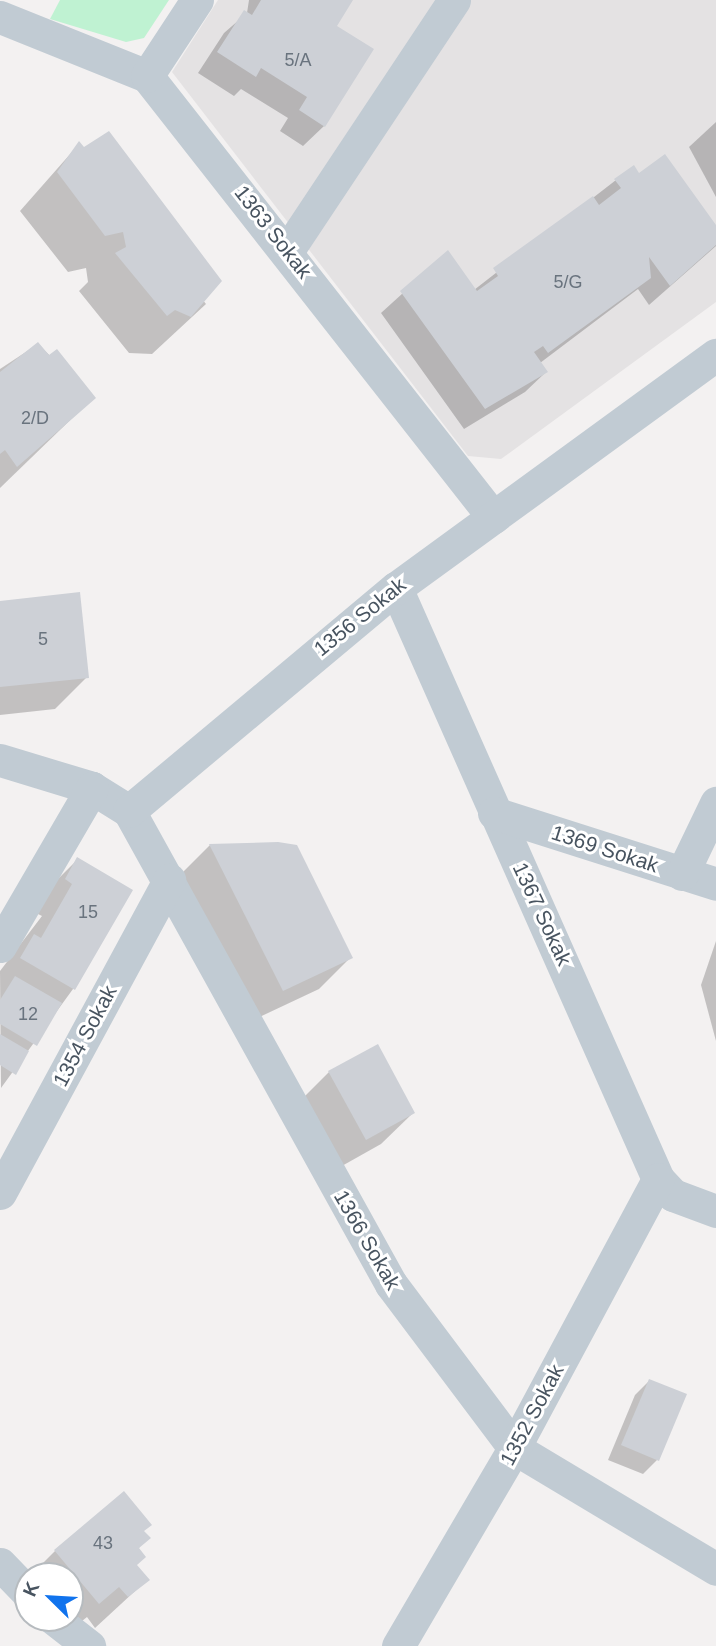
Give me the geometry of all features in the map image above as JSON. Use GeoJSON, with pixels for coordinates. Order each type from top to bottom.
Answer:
{"type":"FeatureCollection","features":[{"type":"Feature","properties":{"kind":"street"},"geometry":{"type":"LineString","coordinates":[[147,76],[197,0]]}},
{"type":"Feature","properties":{"kind":"street"},"geometry":{"type":"LineString","coordinates":[[288,250],[454,0]]}},
{"type":"Feature","properties":{"kind":"street","name":"1363 Sokak"},"geometry":{"type":"LineString","coordinates":[[0,17],[147,76],[288,250],[493,517]]}},
{"type":"Feature","properties":{"kind":"street","name":"1356 Sokak"},"geometry":{"type":"LineString","coordinates":[[129,811],[396,588],[716,355]]}},
{"type":"Feature","properties":{"kind":"street","name":"1367 Sokak"},"geometry":{"type":"LineString","coordinates":[[396,588],[658,1179],[673,1195],[716,1212]]}},
{"type":"Feature","properties":{"kind":"street"},"geometry":{"type":"LineString","coordinates":[[0,760],[92,788],[129,811]]}},
{"type":"Feature","properties":{"kind":"street"},"geometry":{"type":"LineString","coordinates":[[0,946],[92,788]]}},
{"type":"Feature","properties":{"kind":"street"},"geometry":{"type":"LineString","coordinates":[[682,874],[716,803]]}},
{"type":"Feature","properties":{"kind":"street","name":"1366 Sokak"},"geometry":{"type":"LineString","coordinates":[[129,811],[169,880],[228,1000],[391,1284],[514,1448],[716,1569]]}},
{"type":"Feature","properties":{"kind":"street","name":"1369 Sokak"},"geometry":{"type":"LineString","coordinates":[[494,813],[716,884]]}},
{"type":"Feature","properties":{"kind":"street","name":"1354 Sokak"},"geometry":{"type":"LineString","coordinates":[[0,1193],[169,880]]}},
{"type":"Feature","properties":{"kind":"street","name":"1352 Sokak"},"geometry":{"type":"LineString","coordinates":[[398,1646],[514,1448],[658,1179]]}},
{"type":"Feature","properties":{"kind":"street"},"geometry":{"type":"LineString","coordinates":[[0,1564],[14,1578]]}},
{"type":"Feature","properties":{"kind":"street"},"geometry":{"type":"LineString","coordinates":[[71,1632],[89,1646]]}},
{"type":"Feature","properties":{"kind":"shaded area"},"geometry":{"type":"Polygon","coordinates":[[[218,0],[716,0],[716,302],[501,459],[468,456],[172,72],[218,0]]]}},
{"type":"Feature","properties":{"kind":"green space"},"geometry":{"type":"Polygon","coordinates":[[[60,0],[169,0],[144,38],[126,42],[50,19],[60,0]]]}},
{"type":"Feature","properties":{"kind":"building"},"geometry":{"type":"Polygon","coordinates":[[[261,0],[353,0],[337,26],[374,49],[325,127],[299,110],[307,97],[261,68],[256,77],[217,52],[244,10],[252,15],[261,0]]]}},
{"type":"Feature","properties":{"kind":"building"},"geometry":{"type":"Polygon","coordinates":[[[109,131],[222,281],[191,317],[175,310],[167,316],[115,253],[126,247],[123,232],[105,236],[57,172],[79,141],[84,147],[109,131]]]}},
{"type":"Feature","properties":{"kind":"building"},"geometry":{"type":"Polygon","coordinates":[[[665,154],[716,225],[716,245],[670,286],[649,257],[651,278],[548,353],[543,346],[534,352],[548,372],[485,409],[400,291],[448,250],[477,291],[498,276],[493,268],[593,196],[599,205],[621,188],[614,179],[634,165],[639,173],[665,154]]]}},
{"type":"Feature","properties":{"kind":"building"},"geometry":{"type":"Polygon","coordinates":[[[38,342],[49,355],[57,349],[96,398],[17,467],[5,450],[0,454],[0,372],[38,342]]]}},
{"type":"Feature","properties":{"kind":"building"},"geometry":{"type":"Polygon","coordinates":[[[80,592],[89,678],[0,687],[0,601],[80,592]]]}},
{"type":"Feature","properties":{"kind":"building"},"geometry":{"type":"Polygon","coordinates":[[[278,842],[297,845],[353,958],[283,991],[209,844],[278,842]]]}},
{"type":"Feature","properties":{"kind":"building"},"geometry":{"type":"Polygon","coordinates":[[[77,857],[133,890],[75,990],[20,958],[34,934],[41,938],[72,884],[65,879],[77,857]]]}},
{"type":"Feature","properties":{"kind":"building"},"geometry":{"type":"Polygon","coordinates":[[[15,976],[62,1003],[37,1046],[0,1024],[0,1000],[15,976]]]}},
{"type":"Feature","properties":{"kind":"building"},"geometry":{"type":"Polygon","coordinates":[[[0,1034],[29,1051],[16,1075],[0,1065],[0,1034]]]}},
{"type":"Feature","properties":{"kind":"building"},"geometry":{"type":"Polygon","coordinates":[[[378,1044],[415,1113],[366,1140],[328,1071],[378,1044]]]}},
{"type":"Feature","properties":{"kind":"building"},"geometry":{"type":"Polygon","coordinates":[[[649,1379],[687,1394],[659,1461],[621,1445],[649,1379]]]}},
{"type":"Feature","properties":{"kind":"building"},"geometry":{"type":"Polygon","coordinates":[[[124,1491],[152,1525],[144,1531],[151,1538],[139,1548],[146,1557],[137,1565],[150,1580],[128,1597],[119,1587],[99,1604],[84,1586],[84,1562],[64,1562],[54,1550],[124,1491]]]}}]}
